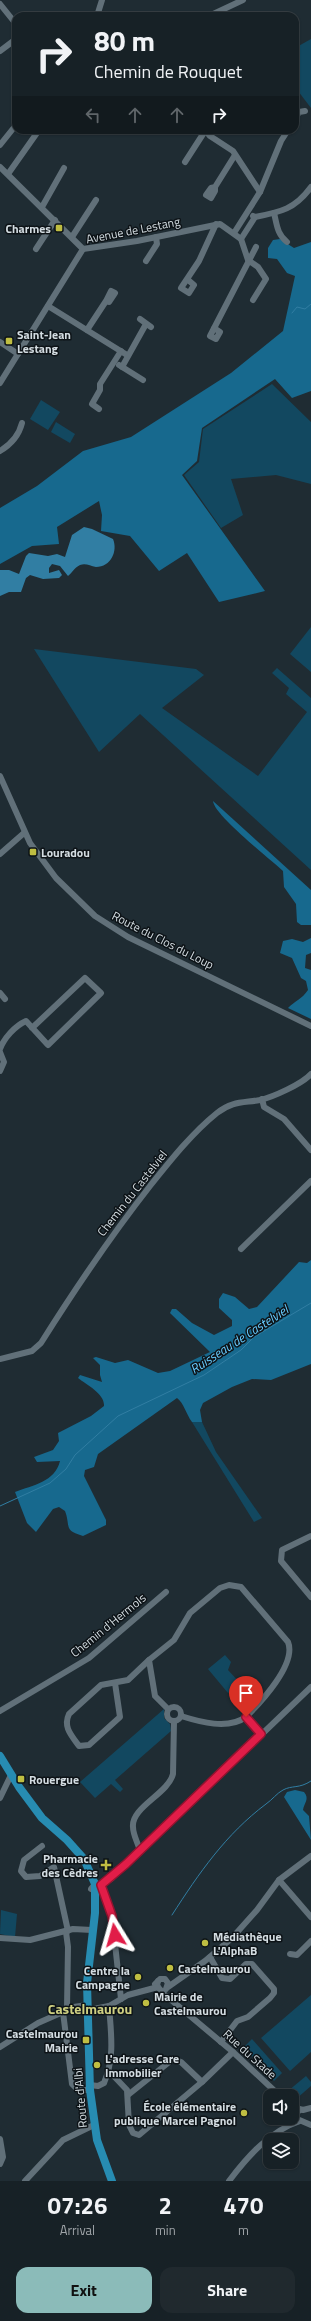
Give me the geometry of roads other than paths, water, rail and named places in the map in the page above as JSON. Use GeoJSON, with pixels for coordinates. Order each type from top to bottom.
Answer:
{"type":"FeatureCollection","features":[{"type":"Feature","properties":{"kind":"main road"},"geometry":{"type":"LineString","coordinates":[[0,1756],[42,1818],[84,1859],[97,1888]]}},
{"type":"Feature","properties":{"kind":"main road","name":"Route d'Albi"},"geometry":{"type":"LineString","coordinates":[[97,1888],[92,1930],[88,2007],[90,2087],[94,2125],[102,2156],[112,2181]]}},
{"type":"Feature","properties":{"kind":"street"},"geometry":{"type":"LineString","coordinates":[[99,12],[102,0]]}},
{"type":"Feature","properties":{"kind":"street"},"geometry":{"type":"LineString","coordinates":[[218,12],[243,0]]}},
{"type":"Feature","properties":{"kind":"street"},"geometry":{"type":"LineString","coordinates":[[0,4],[12,19]]}},
{"type":"Feature","properties":{"kind":"street"},"geometry":{"type":"LineString","coordinates":[[0,51],[12,42]]}},
{"type":"Feature","properties":{"kind":"street"},"geometry":{"type":"LineString","coordinates":[[299,112],[305,111]]}},
{"type":"Feature","properties":{"kind":"street"},"geometry":{"type":"LineString","coordinates":[[0,145],[12,130]]}},
{"type":"Feature","properties":{"kind":"street"},"geometry":{"type":"LineString","coordinates":[[8,174],[37,134]]}},
{"type":"Feature","properties":{"kind":"street"},"geometry":{"type":"LineString","coordinates":[[185,162],[202,134]]}},
{"type":"Feature","properties":{"kind":"street"},"geometry":{"type":"LineString","coordinates":[[210,134],[235,156],[260,192]]}},
{"type":"Feature","properties":{"kind":"street"},"geometry":{"type":"LineString","coordinates":[[234,233],[260,192],[281,141],[285,134]]}},
{"type":"Feature","properties":{"kind":"street"},"geometry":{"type":"LineString","coordinates":[[215,187],[235,156]]}},
{"type":"Feature","properties":{"kind":"street"},"geometry":{"type":"LineString","coordinates":[[0,167],[83,249]]}},
{"type":"Feature","properties":{"kind":"street"},"geometry":{"type":"LineString","coordinates":[[42,207],[64,168]]}},
{"type":"Feature","properties":{"kind":"street"},"geometry":{"type":"LineString","coordinates":[[247,212],[254,217],[274,213],[296,204],[311,187]]}},
{"type":"Feature","properties":{"kind":"street"},"geometry":{"type":"LineString","coordinates":[[72,237],[96,200]]}},
{"type":"Feature","properties":{"kind":"street"},"geometry":{"type":"LineString","coordinates":[[274,213],[276,228],[287,242]]}},
{"type":"Feature","properties":{"kind":"street"},"geometry":{"type":"LineString","coordinates":[[241,239],[254,217]]}},
{"type":"Feature","properties":{"kind":"street"},"geometry":{"type":"LineString","coordinates":[[36,249],[55,220]]}},
{"type":"Feature","properties":{"kind":"street"},"geometry":{"type":"LineString","coordinates":[[187,279],[199,261],[216,224],[220,224],[241,239],[248,260],[258,267],[266,279],[253,300]]}},
{"type":"Feature","properties":{"kind":"street","name":"Avenue de Lestang"},"geometry":{"type":"LineString","coordinates":[[0,383],[83,249],[156,237],[216,224]]}},
{"type":"Feature","properties":{"kind":"street"},"geometry":{"type":"LineString","coordinates":[[146,261],[157,244],[156,237]]}},
{"type":"Feature","properties":{"kind":"street"},"geometry":{"type":"LineString","coordinates":[[214,328],[230,301],[248,260],[256,247]]}},
{"type":"Feature","properties":{"kind":"street"},"geometry":{"type":"LineString","coordinates":[[87,330],[106,301]]}},
{"type":"Feature","properties":{"kind":"street"},"geometry":{"type":"LineString","coordinates":[[48,306],[127,355]]}},
{"type":"Feature","properties":{"kind":"street"},"geometry":{"type":"LineString","coordinates":[[122,367],[129,356],[127,355],[148,325],[140,319]]}},
{"type":"Feature","properties":{"kind":"street"},"geometry":{"type":"LineString","coordinates":[[0,342],[18,354]]}},
{"type":"Feature","properties":{"kind":"street"},"geometry":{"type":"LineString","coordinates":[[100,409],[92,404],[100,390],[100,384],[121,351]]}},
{"type":"Feature","properties":{"kind":"street"},"geometry":{"type":"LineString","coordinates":[[115,362],[143,380]]}},
{"type":"Feature","properties":{"kind":"street"},"geometry":{"type":"LineString","coordinates":[[0,451],[14,439],[20,430],[22,423]]}},
{"type":"Feature","properties":{"kind":"street","name":"Route du Clos du Loup"},"geometry":{"type":"LineString","coordinates":[[0,776],[24,833],[56,878],[87,910],[106,924],[311,1026]]}},
{"type":"Feature","properties":{"kind":"street"},"geometry":{"type":"LineString","coordinates":[[0,854],[24,833]]}},
{"type":"Feature","properties":{"kind":"street"},"geometry":{"type":"LineString","coordinates":[[0,1049],[2,1038],[26,1021],[32,1028],[48,1045],[101,993],[85,978],[32,1028]]}},
{"type":"Feature","properties":{"kind":"street"},"geometry":{"type":"LineString","coordinates":[[0,993],[5,999]]}},
{"type":"Feature","properties":{"kind":"street"},"geometry":{"type":"LineString","coordinates":[[0,1052],[4,1062],[0,1071]]}},
{"type":"Feature","properties":{"kind":"street","name":"Chemin du Castelviel"},"geometry":{"type":"LineString","coordinates":[[0,1359],[32,1351],[41,1343],[80,1280],[116,1229],[197,1131],[230,1104],[262,1099],[300,1082],[311,1074]]}},
{"type":"Feature","properties":{"kind":"street"},"geometry":{"type":"LineString","coordinates":[[262,1099],[264,1107],[284,1120],[311,1150]]}},
{"type":"Feature","properties":{"kind":"street"},"geometry":{"type":"LineString","coordinates":[[241,1249],[311,1180]]}},
{"type":"Feature","properties":{"kind":"street"},"geometry":{"type":"LineString","coordinates":[[311,1536],[282,1550],[280,1557],[281,1561],[311,1597]]}},
{"type":"Feature","properties":{"kind":"street"},"geometry":{"type":"LineString","coordinates":[[115,1683],[120,1717],[89,1745],[79,1746],[67,1730],[66,1720],[69,1714],[101,1685],[128,1680],[149,1660],[174,1640],[190,1613],[220,1588],[229,1585],[241,1587],[288,1642],[290,1648],[288,1660],[266,1697],[238,1723],[204,1723],[181,1716]]}},
{"type":"Feature","properties":{"kind":"street","name":"Chemin d'Hermols"},"geometry":{"type":"LineString","coordinates":[[0,1711],[88,1658],[166,1592]]}},
{"type":"Feature","properties":{"kind":"street"},"geometry":{"type":"LineString","coordinates":[[149,1660],[155,1696],[168,1709]]}},
{"type":"Feature","properties":{"kind":"street"},"geometry":{"type":"LineString","coordinates":[[121,1999],[118,1960],[112,1916],[97,1888],[111,1879],[311,1687]]}},
{"type":"Feature","properties":{"kind":"street"},"geometry":{"type":"LineString","coordinates":[[168,1709],[172,1707],[178,1708],[181,1716]]}},
{"type":"Feature","properties":{"kind":"street"},"geometry":{"type":"LineString","coordinates":[[168,1709],[167,1717],[174,1722]]}},
{"type":"Feature","properties":{"kind":"street"},"geometry":{"type":"LineString","coordinates":[[140,1851],[133,1827],[134,1818],[171,1782],[173,1774],[174,1722],[181,1716]]}},
{"type":"Feature","properties":{"kind":"street"},"geometry":{"type":"LineString","coordinates":[[246,1717],[261,1734]]}},
{"type":"Feature","properties":{"kind":"street"},"geometry":{"type":"LineString","coordinates":[[0,1798],[14,1778]]}},
{"type":"Feature","properties":{"kind":"street"},"geometry":{"type":"LineString","coordinates":[[42,1846],[24,1860],[21,1871],[26,1877],[40,1876],[54,1867],[67,1932],[68,1947],[65,2010],[72,2084],[78,2090],[98,2086],[104,2083],[112,2047],[109,2006]]}},
{"type":"Feature","properties":{"kind":"street"},"geometry":{"type":"LineString","coordinates":[[0,2047],[38,2023],[65,2010],[109,2006],[128,1995],[159,1986],[167,1987],[210,1957],[235,1935],[261,1906],[279,1880],[311,1856]]}},
{"type":"Feature","properties":{"kind":"street"},"geometry":{"type":"LineString","coordinates":[[279,1880],[311,1917]]}},
{"type":"Feature","properties":{"kind":"street"},"geometry":{"type":"LineString","coordinates":[[0,1938],[30,1940],[67,1932],[92,1930]]}},
{"type":"Feature","properties":{"kind":"street"},"geometry":{"type":"LineString","coordinates":[[290,1954],[297,1955],[311,1941]]}},
{"type":"Feature","properties":{"kind":"street"},"geometry":{"type":"LineString","coordinates":[[210,1957],[222,1978],[230,1979],[246,1964],[252,1964],[274,1988],[274,1993],[270,1998],[248,2017],[237,2020],[221,2042]]}},
{"type":"Feature","properties":{"kind":"street"},"geometry":{"type":"LineString","coordinates":[[159,1986],[161,1978],[173,1979],[186,1974]]}},
{"type":"Feature","properties":{"kind":"street"},"geometry":{"type":"LineString","coordinates":[[118,1975],[120,1985],[128,1995]]}},
{"type":"Feature","properties":{"kind":"street"},"geometry":{"type":"LineString","coordinates":[[165,1979],[168,1983],[168,1997]]}},
{"type":"Feature","properties":{"kind":"street","name":"Rue du Stade"},"geometry":{"type":"LineString","coordinates":[[159,1986],[168,1997],[233,2052],[273,2089]]}},
{"type":"Feature","properties":{"kind":"street"},"geometry":{"type":"LineString","coordinates":[[108,2070],[125,2087],[128,2095],[129,2125],[133,2133],[139,2135],[202,2082],[233,2052]]}},
{"type":"Feature","properties":{"kind":"street"},"geometry":{"type":"LineString","coordinates":[[128,2095],[173,2059],[181,2062],[202,2082]]}},
{"type":"Feature","properties":{"kind":"street"},"geometry":{"type":"LineString","coordinates":[[301,2111],[301,2121]]}},
{"type":"Feature","properties":{"kind":"street"},"geometry":{"type":"LineString","coordinates":[[301,2111],[311,2124]]}},
{"type":"Feature","properties":{"kind":"street"},"geometry":{"type":"LineString","coordinates":[[230,2181],[254,2150],[285,2128],[301,2111]]}},
{"type":"Feature","properties":{"kind":"street"},"geometry":{"type":"LineString","coordinates":[[285,2128],[301,2121],[311,2124]]}},
{"type":"Feature","properties":{"kind":"street"},"geometry":{"type":"LineString","coordinates":[[25,2181],[63,2140],[94,2125]]}},
{"type":"Feature","properties":{"kind":"street"},"geometry":{"type":"LineString","coordinates":[[0,2138],[3,2157],[0,2164]]}},
{"type":"Feature","properties":{"kind":"waterway"},"geometry":{"type":"LineString","coordinates":[[292,313],[297,307],[305,309],[311,304]]}},
{"type":"Feature","properties":{"kind":"waterway","name":"Ruisseau de Castelviel"},"geometry":{"type":"LineString","coordinates":[[0,1506],[50,1483],[66,1469],[75,1455],[118,1416],[204,1375],[241,1350],[254,1337],[311,1303]]}},
{"type":"Feature","properties":{"kind":"waterway"},"geometry":{"type":"LineString","coordinates":[[172,1915],[203,1869],[238,1828],[281,1791],[303,1785],[311,1781]]}},
{"type":"Feature","properties":{"kind":"place","name":"Charmes"},"geometry":{"type":"Point","coordinates":[59,228]}},
{"type":"Feature","properties":{"kind":"place","name":"Saint-Jean Lestang"},"geometry":{"type":"Point","coordinates":[9,341]}},
{"type":"Feature","properties":{"kind":"place","name":"Louradou"},"geometry":{"type":"Point","coordinates":[33,852]}},
{"type":"Feature","properties":{"kind":"place","name":"Rouergue"},"geometry":{"type":"Point","coordinates":[21,1779]}},
{"type":"Feature","properties":{"kind":"place","name":"Pharmacie des Cèdres"},"geometry":{"type":"Point","coordinates":[106,1865]}},
{"type":"Feature","properties":{"kind":"place","name":"Médiathèque L'AlphaB"},"geometry":{"type":"Point","coordinates":[205,1943]}},
{"type":"Feature","properties":{"kind":"place","name":"Castelmaurou"},"geometry":{"type":"Point","coordinates":[170,1968]}},
{"type":"Feature","properties":{"kind":"place","name":"Centre la Campagne"},"geometry":{"type":"Point","coordinates":[138,1977]}},
{"type":"Feature","properties":{"kind":"place","name":"Mairie de Castelmaurou"},"geometry":{"type":"Point","coordinates":[146,2003]}},
{"type":"Feature","properties":{"kind":"place","name":"Castelmaurou Mairie"},"geometry":{"type":"Point","coordinates":[86,2040]}},
{"type":"Feature","properties":{"kind":"place","name":"L'adresse Care Immobilier"},"geometry":{"type":"Point","coordinates":[97,2065]}},
{"type":"Feature","properties":{"kind":"place","name":"École élémentaire publique Marcel Pagnol"},"geometry":{"type":"Point","coordinates":[244,2113]}},
{"type":"Feature","properties":{"kind":"district","name":"Castelmaurou"},"geometry":{"type":"Point","coordinates":[90,2008]}}]}
